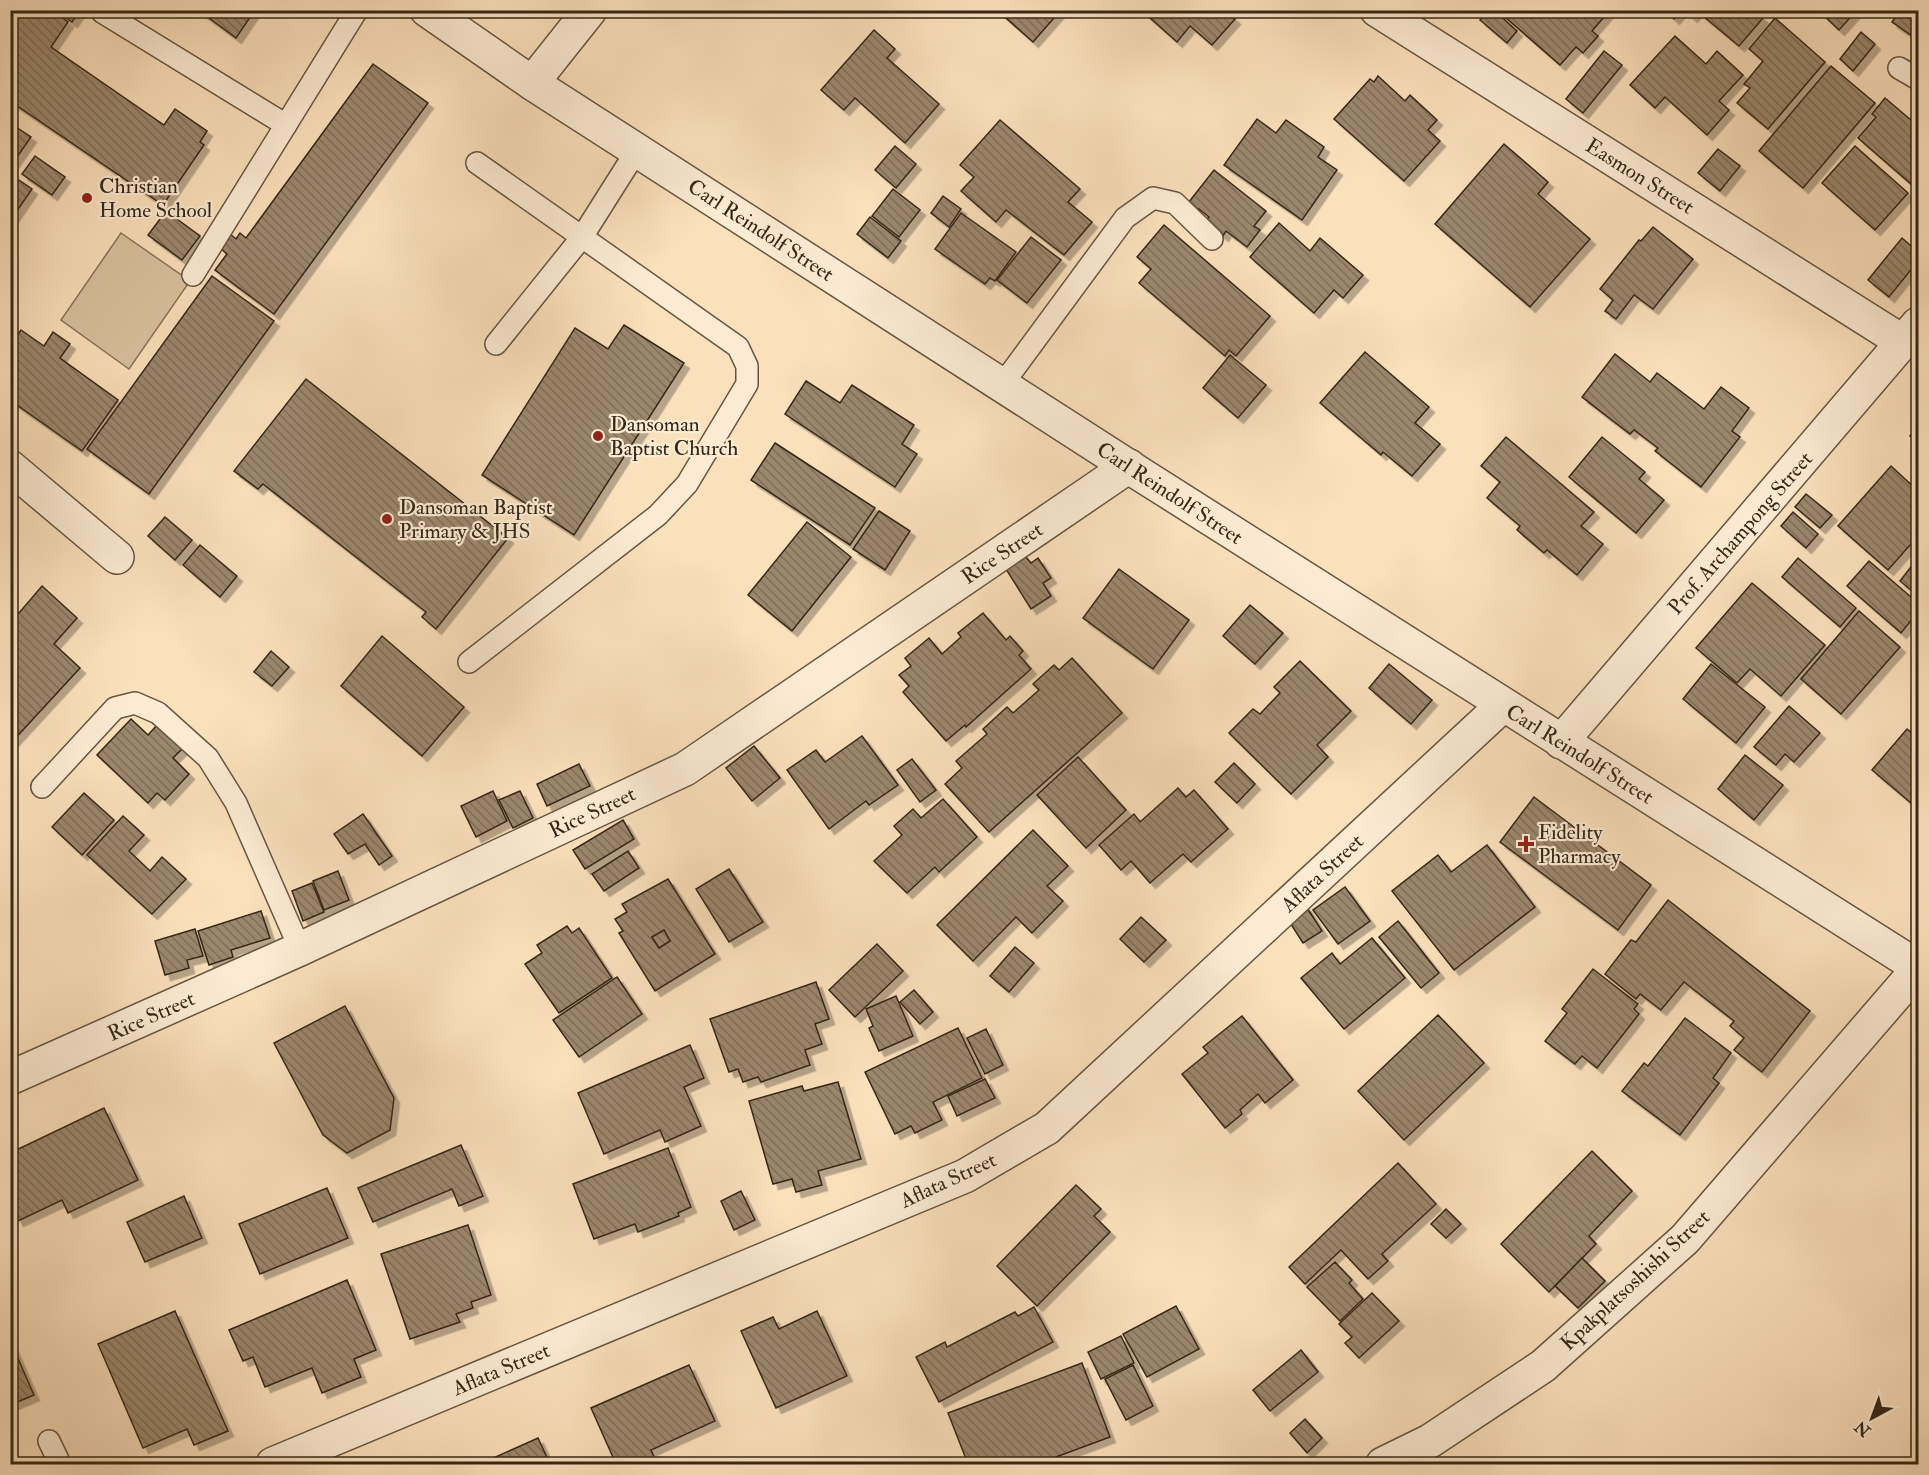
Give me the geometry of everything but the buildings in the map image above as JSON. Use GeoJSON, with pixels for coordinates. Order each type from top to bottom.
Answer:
{"type":"FeatureCollection","features":[{"type":"Feature","properties":{"kind":"street"},"geometry":{"type":"LineString","coordinates":[[532,82],[590,10]]}},
{"type":"Feature","properties":{"kind":"street","name":"Easmon Street"},"geometry":{"type":"LineString","coordinates":[[1377,10],[1911,333]]}},
{"type":"Feature","properties":{"kind":"street","name":"Carl Reindolf Street"},"geometry":{"type":"LineString","coordinates":[[446,16],[532,82],[637,150],[1918,968]]}},
{"type":"Feature","properties":{"kind":"street","name":"Prof. Archampong Street"},"geometry":{"type":"LineString","coordinates":[[1561,742],[1911,333]]}},
{"type":"Feature","properties":{"kind":"street","name":"Rice Street"},"geometry":{"type":"LineString","coordinates":[[10,1078],[300,949],[685,769],[1129,466]]}},
{"type":"Feature","properties":{"kind":"street"},"geometry":{"type":"LineString","coordinates":[[10,467],[117,557]]}},
{"type":"Feature","properties":{"kind":"street","name":"Aflata Street"},"geometry":{"type":"LineString","coordinates":[[273,1464],[965,1176],[1047,1128],[1503,705]]}},
{"type":"Feature","properties":{"kind":"street","name":"Kpakplatsoshishi Street"},"geometry":{"type":"LineString","coordinates":[[1383,1464],[1430,1441],[1543,1366],[1685,1239],[1918,968]]}},
{"type":"Feature","properties":{"kind":"lane"},"geometry":{"type":"LineString","coordinates":[[193,275],[357,10]]}},
{"type":"Feature","properties":{"kind":"lane"},"geometry":{"type":"LineString","coordinates":[[102,12],[286,125]]}},
{"type":"Feature","properties":{"kind":"lane"},"geometry":{"type":"LineString","coordinates":[[1899,68],[1918,79]]}},
{"type":"Feature","properties":{"kind":"lane"},"geometry":{"type":"LineString","coordinates":[[496,344],[582,237],[637,150]]}},
{"type":"Feature","properties":{"kind":"lane"},"geometry":{"type":"LineString","coordinates":[[469,662],[658,515],[687,484],[747,384],[747,366],[738,347],[477,163]]}},
{"type":"Feature","properties":{"kind":"lane"},"geometry":{"type":"LineString","coordinates":[[1002,385],[1125,218],[1140,206],[1153,198],[1175,203],[1212,239]]}},
{"type":"Feature","properties":{"kind":"lane"},"geometry":{"type":"LineString","coordinates":[[42,787],[115,708],[135,703],[158,713],[208,758],[236,803],[300,949]]}},
{"type":"Feature","properties":{"kind":"lane"},"geometry":{"type":"LineString","coordinates":[[49,1441],[60,1464]]}},
{"type":"Feature","properties":{"kind":"shaded area"},"geometry":{"type":"Polygon","coordinates":[[[121,233],[190,281],[129,369],[61,320],[121,233]]]}},
{"type":"Feature","properties":{"kind":"place","name":"Christian Home School"},"geometry":{"type":"Point","coordinates":[87,198]}},
{"type":"Feature","properties":{"kind":"place","name":"Dansoman Baptist Church"},"geometry":{"type":"Point","coordinates":[598,436]}},
{"type":"Feature","properties":{"kind":"place","name":"Dansoman Baptist Primary & JHS"},"geometry":{"type":"Point","coordinates":[387,519]}},
{"type":"Feature","properties":{"kind":"place","name":"Fidelity Pharmacy"},"geometry":{"type":"Point","coordinates":[1526,844]}}]}
